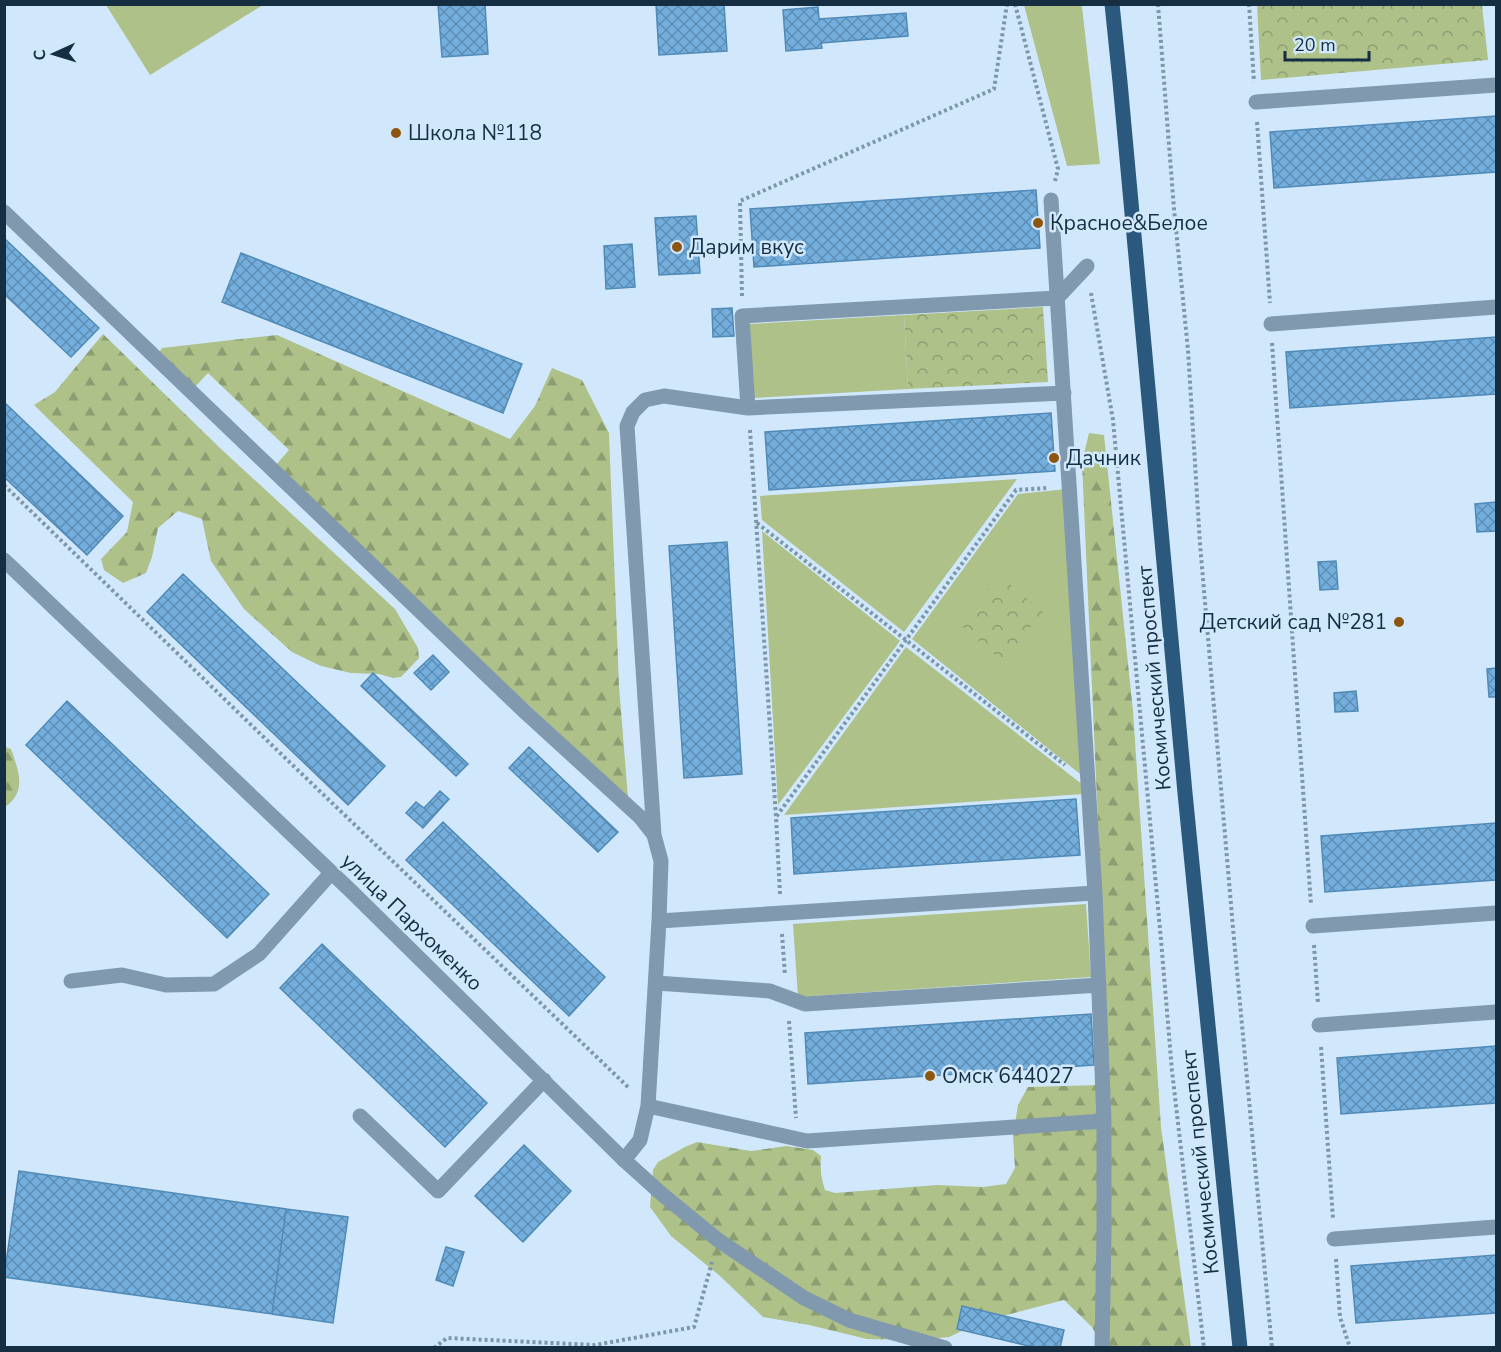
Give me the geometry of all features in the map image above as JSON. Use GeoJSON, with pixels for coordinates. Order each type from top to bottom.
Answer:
{"type":"FeatureCollection","features":[{"type":"Feature","properties":{"kind":"main road","name":"Космический проспект"},"geometry":{"type":"LineString","coordinates":[[1112,4],[1185,794],[1240,1347]]}},
{"type":"Feature","properties":{"kind":"street"},"geometry":{"type":"LineString","coordinates":[[1256,102],[1497,85]]}},
{"type":"Feature","properties":{"kind":"street"},"geometry":{"type":"LineString","coordinates":[[1051,200],[1095,893],[1104,1121],[1102,1347]]}},
{"type":"Feature","properties":{"kind":"street"},"geometry":{"type":"LineString","coordinates":[[4,212],[524,711],[640,817],[654,835]]}},
{"type":"Feature","properties":{"kind":"street"},"geometry":{"type":"LineString","coordinates":[[748,408],[742,316],[1057,298],[1087,266]]}},
{"type":"Feature","properties":{"kind":"street"},"geometry":{"type":"LineString","coordinates":[[1271,324],[1497,307]]}},
{"type":"Feature","properties":{"kind":"street"},"geometry":{"type":"LineString","coordinates":[[624,1160],[640,1140],[648,1106],[661,861],[654,835],[627,426],[633,412],[645,400],[664,396],[748,408],[1064,393]]}},
{"type":"Feature","properties":{"kind":"street","name":"улица Пархоменко"},"geometry":{"type":"LineString","coordinates":[[4,560],[331,873],[624,1160],[663,1195],[717,1240],[804,1298],[849,1320],[945,1347]]}},
{"type":"Feature","properties":{"kind":"street"},"geometry":{"type":"LineString","coordinates":[[71,981],[122,975],[166,985],[214,984],[259,954],[331,873]]}},
{"type":"Feature","properties":{"kind":"street"},"geometry":{"type":"LineString","coordinates":[[659,921],[1095,893]]}},
{"type":"Feature","properties":{"kind":"street"},"geometry":{"type":"LineString","coordinates":[[1313,926],[1497,913]]}},
{"type":"Feature","properties":{"kind":"street"},"geometry":{"type":"LineString","coordinates":[[656,983],[770,991],[804,1004],[1099,984]]}},
{"type":"Feature","properties":{"kind":"street"},"geometry":{"type":"LineString","coordinates":[[1319,1025],[1497,1012]]}},
{"type":"Feature","properties":{"kind":"street"},"geometry":{"type":"LineString","coordinates":[[360,1116],[438,1191],[544,1080]]}},
{"type":"Feature","properties":{"kind":"street"},"geometry":{"type":"LineString","coordinates":[[648,1106],[807,1141],[1104,1121]]}},
{"type":"Feature","properties":{"kind":"street"},"geometry":{"type":"LineString","coordinates":[[1334,1239],[1497,1227]]}},
{"type":"Feature","properties":{"kind":"path"},"geometry":{"type":"LineString","coordinates":[[742,316],[740,201],[994,89],[1007,4]]}},
{"type":"Feature","properties":{"kind":"path"},"geometry":{"type":"LineString","coordinates":[[1015,4],[1058,169],[1051,200]]}},
{"type":"Feature","properties":{"kind":"path"},"geometry":{"type":"LineString","coordinates":[[1158,4],[1188,350],[1200,544],[1272,1347]]}},
{"type":"Feature","properties":{"kind":"path"},"geometry":{"type":"LineString","coordinates":[[1249,4],[1334,1239],[1340,1317],[1350,1347]]}},
{"type":"Feature","properties":{"kind":"path"},"geometry":{"type":"LineString","coordinates":[[1087,266],[1113,420],[1172,1071],[1204,1347]]}},
{"type":"Feature","properties":{"kind":"path"},"geometry":{"type":"LineString","coordinates":[[748,408],[776,817],[780,913],[798,1139]]}},
{"type":"Feature","properties":{"kind":"path"},"geometry":{"type":"LineString","coordinates":[[4,484],[648,1106]]}},
{"type":"Feature","properties":{"kind":"path"},"geometry":{"type":"LineString","coordinates":[[776,817],[1016,490],[1069,486]]}},
{"type":"Feature","properties":{"kind":"path"},"geometry":{"type":"LineString","coordinates":[[757,523],[1089,784]]}},
{"type":"Feature","properties":{"kind":"path"},"geometry":{"type":"LineString","coordinates":[[434,1347],[447,1338],[595,1345],[694,1327],[717,1240]]}},
{"type":"Feature","properties":{"kind":"green space"},"geometry":{"type":"Polygon","coordinates":[[[1081,4],[1100,164],[1067,166],[1024,5],[1081,4]]]}},
{"type":"Feature","properties":{"kind":"green space"},"geometry":{"type":"Polygon","coordinates":[[[106,5],[263,5],[150,75],[106,5]]]}},
{"type":"Feature","properties":{"kind":"green space"},"geometry":{"type":"Polygon","coordinates":[[[1257,5],[1482,5],[1488,60],[1261,80],[1257,5]]]}},
{"type":"Feature","properties":{"kind":"green space"},"geometry":{"type":"Polygon","coordinates":[[[1043,307],[1048,382],[908,389],[904,315],[1043,307]]]}},
{"type":"Feature","properties":{"kind":"green space"},"geometry":{"type":"Polygon","coordinates":[[[904,315],[908,389],[754,398],[749,324],[904,315]]]}},
{"type":"Feature","properties":{"kind":"green space"},"geometry":{"type":"Polygon","coordinates":[[[103,334],[221,449],[395,609],[418,648],[419,658],[401,677],[351,673],[321,666],[292,652],[244,609],[211,561],[202,519],[178,511],[158,528],[146,573],[123,583],[104,570],[101,559],[127,532],[133,502],[34,405],[55,392],[103,334]]]}},
{"type":"Feature","properties":{"kind":"green space"},"geometry":{"type":"Polygon","coordinates":[[[277,335],[510,439],[535,406],[552,368],[582,380],[609,433],[619,686],[628,798],[275,466],[289,450],[208,373],[193,389],[157,356],[162,348],[277,335]]]}},
{"type":"Feature","properties":{"kind":"green space"},"geometry":{"type":"Polygon","coordinates":[[[1089,433],[1104,435],[1133,711],[1161,1127],[1191,1347],[1102,1347],[1092,1327],[1064,1300],[983,1321],[949,1337],[917,1340],[867,1339],[763,1317],[720,1276],[671,1236],[650,1207],[653,1170],[658,1162],[697,1142],[751,1151],[786,1146],[813,1150],[821,1156],[821,1173],[825,1190],[835,1193],[937,1185],[983,1187],[1006,1184],[1015,1168],[1013,1136],[1018,1105],[1028,1087],[1099,1085],[1109,1073],[1082,462],[1089,433]]]}},
{"type":"Feature","properties":{"kind":"green space"},"geometry":{"type":"Polygon","coordinates":[[[1017,479],[904,632],[762,520],[760,496],[1017,479]]]}},
{"type":"Feature","properties":{"kind":"green space"},"geometry":{"type":"Polygon","coordinates":[[[1067,489],[1085,778],[912,639],[1018,494],[1067,489]]]}},
{"type":"Feature","properties":{"kind":"green space"},"geometry":{"type":"Polygon","coordinates":[[[762,531],[900,641],[778,805],[762,531]]]}},
{"type":"Feature","properties":{"kind":"green space"},"geometry":{"type":"Polygon","coordinates":[[[999,575],[1043,612],[1002,661],[958,623],[999,575]]]}},
{"type":"Feature","properties":{"kind":"green space"},"geometry":{"type":"Polygon","coordinates":[[[906,647],[1083,785],[1083,794],[784,815],[906,647]]]}},
{"type":"Feature","properties":{"kind":"green space"},"geometry":{"type":"Polygon","coordinates":[[[5,747],[11,749],[18,772],[19,787],[17,794],[5,807],[5,747]]]}},
{"type":"Feature","properties":{"kind":"green space"},"geometry":{"type":"Polygon","coordinates":[[[1086,904],[1091,977],[798,997],[793,924],[1086,904]]]}},
{"type":"Feature","properties":{"kind":"building"},"geometry":{"type":"Polygon","coordinates":[[[438,4],[485,4],[488,54],[442,57],[438,4]]]}},
{"type":"Feature","properties":{"kind":"building"},"geometry":{"type":"Polygon","coordinates":[[[656,4],[724,4],[727,51],[659,55],[656,4]]]}},
{"type":"Feature","properties":{"kind":"building"},"geometry":{"type":"Polygon","coordinates":[[[818,7],[819,19],[906,13],[908,36],[821,43],[822,48],[786,51],[783,10],[818,7]]]}},
{"type":"Feature","properties":{"kind":"building"},"geometry":{"type":"Polygon","coordinates":[[[1496,116],[1496,172],[1274,188],[1270,132],[1496,116]]]}},
{"type":"Feature","properties":{"kind":"building"},"geometry":{"type":"Polygon","coordinates":[[[1036,190],[1040,248],[754,267],[750,209],[1036,190]]]}},
{"type":"Feature","properties":{"kind":"building"},"geometry":{"type":"Polygon","coordinates":[[[696,216],[700,273],[659,275],[655,218],[696,216]]]}},
{"type":"Feature","properties":{"kind":"building"},"geometry":{"type":"Polygon","coordinates":[[[4,238],[99,328],[71,357],[4,294],[4,238]]]}},
{"type":"Feature","properties":{"kind":"building"},"geometry":{"type":"Polygon","coordinates":[[[632,244],[635,287],[606,289],[604,246],[632,244]]]}},
{"type":"Feature","properties":{"kind":"building"},"geometry":{"type":"Polygon","coordinates":[[[241,253],[522,364],[503,413],[222,302],[241,253]]]}},
{"type":"Feature","properties":{"kind":"building"},"geometry":{"type":"Polygon","coordinates":[[[732,308],[734,336],[713,337],[712,309],[732,308]]]}},
{"type":"Feature","properties":{"kind":"building"},"geometry":{"type":"Polygon","coordinates":[[[1496,337],[1496,394],[1290,408],[1286,352],[1496,337]]]}},
{"type":"Feature","properties":{"kind":"building"},"geometry":{"type":"Polygon","coordinates":[[[4,402],[123,516],[87,555],[4,477],[4,402]]]}},
{"type":"Feature","properties":{"kind":"building"},"geometry":{"type":"Polygon","coordinates":[[[1051,413],[1055,471],[769,490],[765,432],[1051,413]]]}},
{"type":"Feature","properties":{"kind":"building"},"geometry":{"type":"Polygon","coordinates":[[[1496,502],[1496,531],[1477,532],[1475,504],[1496,502]]]}},
{"type":"Feature","properties":{"kind":"building"},"geometry":{"type":"Polygon","coordinates":[[[727,542],[742,774],[684,778],[669,546],[727,542]]]}},
{"type":"Feature","properties":{"kind":"building"},"geometry":{"type":"Polygon","coordinates":[[[1336,561],[1338,589],[1320,590],[1318,562],[1336,561]]]}},
{"type":"Feature","properties":{"kind":"building"},"geometry":{"type":"Polygon","coordinates":[[[183,574],[385,766],[348,805],[147,612],[183,574]]]}},
{"type":"Feature","properties":{"kind":"building"},"geometry":{"type":"Polygon","coordinates":[[[433,655],[449,672],[431,690],[414,673],[433,655]]]}},
{"type":"Feature","properties":{"kind":"building"},"geometry":{"type":"Polygon","coordinates":[[[1496,668],[1496,697],[1489,697],[1487,669],[1496,668]]]}},
{"type":"Feature","properties":{"kind":"building"},"geometry":{"type":"Polygon","coordinates":[[[373,673],[468,764],[456,776],[361,686],[373,673]]]}},
{"type":"Feature","properties":{"kind":"building"},"geometry":{"type":"Polygon","coordinates":[[[1356,691],[1358,711],[1335,712],[1334,693],[1356,691]]]}},
{"type":"Feature","properties":{"kind":"building"},"geometry":{"type":"Polygon","coordinates":[[[67,701],[269,894],[227,938],[26,745],[67,701]]]}},
{"type":"Feature","properties":{"kind":"building"},"geometry":{"type":"Polygon","coordinates":[[[529,747],[618,832],[598,852],[509,768],[529,747]]]}},
{"type":"Feature","properties":{"kind":"building"},"geometry":{"type":"Polygon","coordinates":[[[440,791],[449,799],[423,828],[406,813],[416,802],[424,808],[440,791]]]}},
{"type":"Feature","properties":{"kind":"building"},"geometry":{"type":"Polygon","coordinates":[[[1076,799],[1080,855],[794,874],[791,818],[1076,799]]]}},
{"type":"Feature","properties":{"kind":"building"},"geometry":{"type":"Polygon","coordinates":[[[443,822],[605,977],[569,1016],[406,860],[443,822]]]}},
{"type":"Feature","properties":{"kind":"building"},"geometry":{"type":"Polygon","coordinates":[[[1496,823],[1496,880],[1325,892],[1321,836],[1496,823]]]}},
{"type":"Feature","properties":{"kind":"building"},"geometry":{"type":"Polygon","coordinates":[[[322,944],[487,1103],[445,1147],[280,988],[322,944]]]}},
{"type":"Feature","properties":{"kind":"building"},"geometry":{"type":"Polygon","coordinates":[[[1091,1014],[1094,1065],[808,1084],[805,1033],[1091,1014]]]}},
{"type":"Feature","properties":{"kind":"building"},"geometry":{"type":"Polygon","coordinates":[[[1496,1046],[1496,1103],[1341,1114],[1337,1058],[1496,1046]]]}},
{"type":"Feature","properties":{"kind":"building"},"geometry":{"type":"Polygon","coordinates":[[[524,1145],[571,1191],[523,1242],[475,1196],[524,1145]]]}},
{"type":"Feature","properties":{"kind":"building"},"geometry":{"type":"Polygon","coordinates":[[[19,1171],[286,1209],[272,1314],[4,1277],[19,1171]]]}},
{"type":"Feature","properties":{"kind":"building"},"geometry":{"type":"Polygon","coordinates":[[[286,1209],[348,1217],[333,1323],[272,1314],[286,1209]]]}},
{"type":"Feature","properties":{"kind":"building"},"geometry":{"type":"Polygon","coordinates":[[[446,1247],[464,1252],[453,1286],[436,1280],[446,1247]]]}},
{"type":"Feature","properties":{"kind":"building"},"geometry":{"type":"Polygon","coordinates":[[[1496,1255],[1496,1313],[1356,1323],[1351,1266],[1496,1255]]]}},
{"type":"Feature","properties":{"kind":"building"},"geometry":{"type":"Polygon","coordinates":[[[962,1306],[1064,1330],[1060,1348],[1037,1348],[957,1329],[962,1306]]]}},
{"type":"Feature","properties":{"kind":"place","name":"Школа №118"},"geometry":{"type":"Point","coordinates":[396,133]}},
{"type":"Feature","properties":{"kind":"place","name":"Красное&Белое"},"geometry":{"type":"Point","coordinates":[1038,223]}},
{"type":"Feature","properties":{"kind":"place","name":"Дарим вкус"},"geometry":{"type":"Point","coordinates":[677,247]}},
{"type":"Feature","properties":{"kind":"place","name":"Дачник"},"geometry":{"type":"Point","coordinates":[1054,458]}},
{"type":"Feature","properties":{"kind":"place","name":"Детский сад №281"},"geometry":{"type":"Point","coordinates":[1399,622]}},
{"type":"Feature","properties":{"kind":"place","name":"Омск 644027"},"geometry":{"type":"Point","coordinates":[930,1076]}}]}
